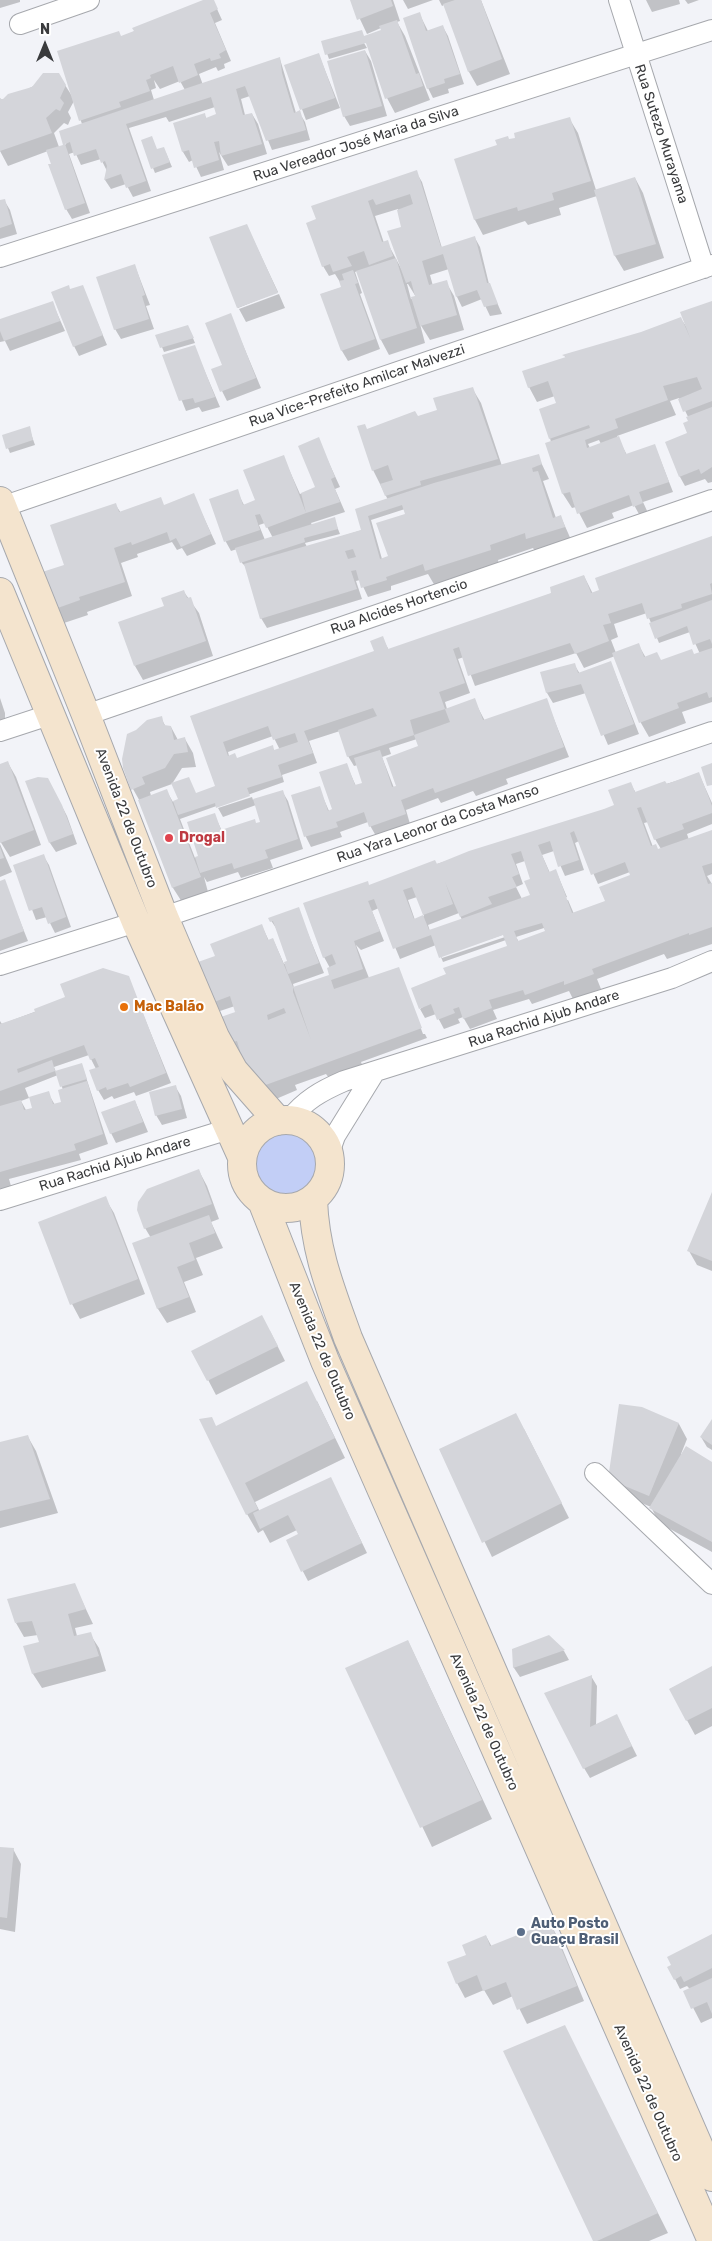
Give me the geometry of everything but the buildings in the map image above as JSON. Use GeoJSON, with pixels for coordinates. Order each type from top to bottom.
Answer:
{"type":"FeatureCollection","features":[{"type":"Feature","properties":{"kind":"street"},"geometry":{"type":"LineString","coordinates":[[20,24],[89,0]]}},
{"type":"Feature","properties":{"kind":"street","name":"Rua Sutezo Murayama"},"geometry":{"type":"LineString","coordinates":[[619,0],[635,55],[708,266]]}},
{"type":"Feature","properties":{"kind":"street","name":"Rua Vereador José Maria da Silva"},"geometry":{"type":"LineString","coordinates":[[0,257],[712,30]]}},
{"type":"Feature","properties":{"kind":"street","name":"Rua Vice-Prefeito Amilcar Malvezzi"},"geometry":{"type":"LineString","coordinates":[[1,504],[708,266]]}},
{"type":"Feature","properties":{"kind":"street","name":"Rua Alcides Hortencio"},"geometry":{"type":"LineString","coordinates":[[86,714],[712,500]]}},
{"type":"Feature","properties":{"kind":"street","name":"Avenida 22 de Outubro"},"geometry":{"type":"LineString","coordinates":[[1,504],[86,714],[164,917],[224,1054],[248,1089],[284,1120]]}},
{"type":"Feature","properties":{"kind":"street","name":"Avenida 22 de Outubro"},"geometry":{"type":"LineString","coordinates":[[0,592],[52,714],[136,922],[242,1157]]}},
{"type":"Feature","properties":{"kind":"street"},"geometry":{"type":"LineString","coordinates":[[0,731],[52,714]]}},
{"type":"Feature","properties":{"kind":"street","name":"Rua Yara Leonor da Costa Manso"},"geometry":{"type":"LineString","coordinates":[[164,917],[712,732]]}},
{"type":"Feature","properties":{"kind":"street"},"geometry":{"type":"LineString","coordinates":[[0,965],[136,922]]}},
{"type":"Feature","properties":{"kind":"street","name":"Rua Rachid Ajub Andare"},"geometry":{"type":"LineString","coordinates":[[284,1120],[312,1096],[344,1081],[672,978],[712,961]]}},
{"type":"Feature","properties":{"kind":"street"},"geometry":{"type":"LineString","coordinates":[[329,1153],[335,1136],[374,1073]]}},
{"type":"Feature","properties":{"kind":"street"},"geometry":{"type":"LineString","coordinates":[[284,1120],[311,1128],[323,1139],[329,1153],[331,1168],[327,1182],[313,1200],[301,1206],[288,1209],[274,1207],[252,1193],[246,1182],[242,1157],[249,1140],[255,1133],[270,1123],[284,1120]]}},
{"type":"Feature","properties":{"kind":"street","name":"Rua Rachid Ajub Andare"},"geometry":{"type":"LineString","coordinates":[[0,1200],[229,1129]]}},
{"type":"Feature","properties":{"kind":"street","name":"Avenida 22 de Outubro"},"geometry":{"type":"LineString","coordinates":[[313,1200],[314,1227],[320,1259],[348,1338],[712,2177]]}},
{"type":"Feature","properties":{"kind":"street","name":"Avenida 22 de Outubro"},"geometry":{"type":"LineString","coordinates":[[262,1201],[325,1361],[712,2241]]}},
{"type":"Feature","properties":{"kind":"street"},"geometry":{"type":"LineString","coordinates":[[595,1473],[712,1584]]}},
{"type":"Feature","properties":{"kind":"shaded area"},"geometry":{"type":"Polygon","coordinates":[[[280,1134],[294,1134],[306,1139],[315,1148],[320,1160],[318,1180],[311,1191],[294,1200],[280,1200],[268,1195],[259,1186],[254,1174],[254,1160],[259,1148],[268,1139],[280,1134]]]}},
{"type":"Feature","properties":{"kind":"place","name":"Drogal"},"geometry":{"type":"Point","coordinates":[169,838]}},
{"type":"Feature","properties":{"kind":"place","name":"Mac Balão"},"geometry":{"type":"Point","coordinates":[124,1007]}},
{"type":"Feature","properties":{"kind":"place","name":"Auto Posto Guaçu Brasil"},"geometry":{"type":"Point","coordinates":[521,1932]}}]}
